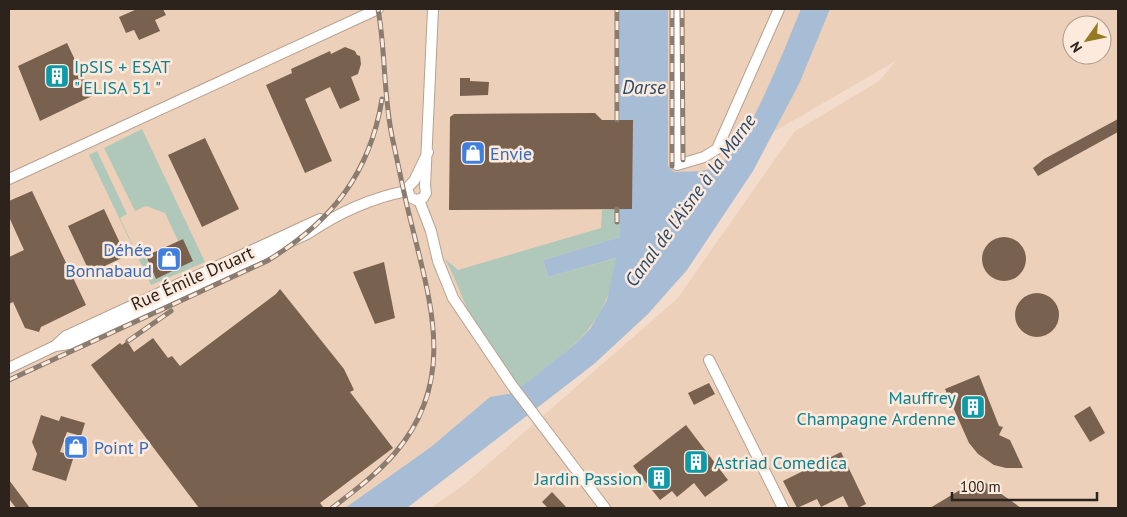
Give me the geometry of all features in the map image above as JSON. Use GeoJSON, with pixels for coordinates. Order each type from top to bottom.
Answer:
{"type":"FeatureCollection","features":[{"type":"Feature","properties":{"kind":"street"},"geometry":{"type":"LineString","coordinates":[[9,179],[378,9]]}},
{"type":"Feature","properties":{"kind":"street"},"geometry":{"type":"LineString","coordinates":[[419,200],[425,196],[433,9]]}},
{"type":"Feature","properties":{"kind":"street"},"geometry":{"type":"LineString","coordinates":[[677,9],[677,166],[704,157],[717,149],[779,9]]}},
{"type":"Feature","properties":{"kind":"street"},"geometry":{"type":"LineString","coordinates":[[419,200],[410,197],[407,191],[428,152]]}},
{"type":"Feature","properties":{"kind":"street"},"geometry":{"type":"LineString","coordinates":[[414,181],[421,182],[425,186]]}},
{"type":"Feature","properties":{"kind":"street","name":"Rue Émile Druart"},"geometry":{"type":"LineString","coordinates":[[9,368],[55,346],[66,336],[324,218],[382,196],[407,191]]}},
{"type":"Feature","properties":{"kind":"street"},"geometry":{"type":"LineString","coordinates":[[419,200],[431,231],[438,261],[453,298],[511,384],[605,508]]}},
{"type":"Feature","properties":{"kind":"street"},"geometry":{"type":"LineString","coordinates":[[709,360],[782,508]]}},
{"type":"Feature","properties":{"kind":"shaded area"},"geometry":{"type":"Polygon","coordinates":[[[9,9],[1118,9],[1118,508],[431,508],[466,483],[677,299],[794,132],[879,81],[896,61],[754,143],[584,356],[382,508],[9,508],[9,9]]]}},
{"type":"Feature","properties":{"kind":"green space"},"geometry":{"type":"Polygon","coordinates":[[[142,129],[205,262],[151,285],[89,155],[97,151],[127,214],[120,218],[135,250],[141,247],[156,279],[193,261],[183,239],[178,241],[165,213],[146,206],[135,211],[104,148],[142,129]]]}},
{"type":"Feature","properties":{"kind":"green space"},"geometry":{"type":"Polygon","coordinates":[[[620,208],[620,237],[543,260],[548,277],[617,258],[612,282],[605,302],[596,319],[571,347],[521,388],[488,344],[473,320],[445,259],[458,270],[601,228],[602,210],[620,208]]]}},
{"type":"Feature","properties":{"kind":"water"},"geometry":{"type":"Polygon","coordinates":[[[620,9],[668,9],[668,166],[674,172],[714,168],[730,155],[741,139],[765,93],[801,9],[830,9],[799,84],[753,171],[687,270],[648,314],[594,364],[407,508],[345,508],[431,447],[490,397],[514,393],[574,345],[590,329],[607,300],[616,258],[548,277],[543,260],[620,237],[620,9]]]}},
{"type":"Feature","properties":{"kind":"building"},"geometry":{"type":"Polygon","coordinates":[[[137,9],[163,9],[166,15],[155,20],[160,31],[139,40],[134,30],[126,33],[119,17],[137,9]]]}},
{"type":"Feature","properties":{"kind":"building","name":"IpSIS + ESAT \" ELISA 51 \""},"geometry":{"type":"Polygon","coordinates":[[[67,43],[92,96],[40,121],[18,66],[67,43]]]}},
{"type":"Feature","properties":{"kind":"building"},"geometry":{"type":"Polygon","coordinates":[[[345,47],[355,51],[360,56],[361,64],[358,74],[351,77],[360,100],[340,109],[330,87],[305,99],[332,161],[305,173],[266,85],[292,73],[291,69],[330,51],[331,54],[345,47]]]}},
{"type":"Feature","properties":{"kind":"building"},"geometry":{"type":"Polygon","coordinates":[[[460,78],[470,78],[470,81],[489,82],[488,95],[460,96],[460,78]]]}},
{"type":"Feature","properties":{"kind":"building"},"geometry":{"type":"Polygon","coordinates":[[[595,113],[602,120],[633,120],[632,209],[449,210],[450,117],[454,114],[595,113]]]}},
{"type":"Feature","properties":{"kind":"building"},"geometry":{"type":"Polygon","coordinates":[[[1118,119],[1118,132],[1038,176],[1033,168],[1044,159],[1118,119]]]}},
{"type":"Feature","properties":{"kind":"building"},"geometry":{"type":"Polygon","coordinates":[[[205,138],[239,209],[202,227],[168,155],[205,138]]]}},
{"type":"Feature","properties":{"kind":"building"},"geometry":{"type":"Polygon","coordinates":[[[32,191],[86,305],[41,327],[39,332],[25,328],[13,302],[9,304],[9,257],[24,250],[9,217],[9,201],[32,191]]]}},
{"type":"Feature","properties":{"kind":"building"},"geometry":{"type":"Polygon","coordinates":[[[104,209],[126,256],[90,273],[68,226],[104,209]]]}},
{"type":"Feature","properties":{"kind":"building"},"geometry":{"type":"Polygon","coordinates":[[[1004,237],[1016,241],[1022,247],[1026,259],[1022,271],[1016,277],[1004,281],[992,277],[986,271],[982,259],[986,247],[992,241],[1004,237]]]}},
{"type":"Feature","properties":{"kind":"building","name":"Déhée Bonnabaud"},"geometry":{"type":"Polygon","coordinates":[[[183,239],[193,261],[156,279],[146,256],[183,239]]]}},
{"type":"Feature","properties":{"kind":"building"},"geometry":{"type":"Polygon","coordinates":[[[384,262],[395,318],[375,324],[353,272],[384,262]]]}},
{"type":"Feature","properties":{"kind":"building"},"geometry":{"type":"Polygon","coordinates":[[[280,289],[344,369],[354,390],[350,392],[393,448],[320,503],[324,508],[199,508],[91,365],[120,343],[122,345],[127,341],[134,352],[153,338],[168,358],[172,356],[180,366],[276,294],[280,289]]]}},
{"type":"Feature","properties":{"kind":"building"},"geometry":{"type":"Polygon","coordinates":[[[1037,293],[1049,297],[1055,303],[1059,315],[1055,327],[1049,333],[1037,337],[1025,333],[1019,327],[1015,315],[1019,303],[1025,297],[1037,293]]]}},
{"type":"Feature","properties":{"kind":"building","name":"Mauffrey Champagne Ardenne"},"geometry":{"type":"Polygon","coordinates":[[[979,375],[999,426],[1003,427],[999,435],[1010,440],[1023,468],[1006,468],[994,465],[978,454],[969,443],[945,389],[979,375]]]}},
{"type":"Feature","properties":{"kind":"building"},"geometry":{"type":"Polygon","coordinates":[[[709,383],[715,394],[694,405],[688,393],[709,383]]]}},
{"type":"Feature","properties":{"kind":"building"},"geometry":{"type":"Polygon","coordinates":[[[1090,406],[1105,433],[1090,442],[1074,416],[1090,406]]]}},
{"type":"Feature","properties":{"kind":"building"},"geometry":{"type":"Polygon","coordinates":[[[41,415],[59,421],[61,416],[85,423],[81,436],[67,432],[60,452],[74,456],[66,481],[32,470],[37,454],[32,442],[41,415]]]}},
{"type":"Feature","properties":{"kind":"building"},"geometry":{"type":"Polygon","coordinates":[[[686,425],[728,480],[705,497],[694,483],[677,497],[672,491],[660,500],[633,466],[686,425]]]}},
{"type":"Feature","properties":{"kind":"building"},"geometry":{"type":"Polygon","coordinates":[[[841,452],[866,504],[858,508],[849,508],[843,496],[821,507],[817,499],[797,508],[783,481],[841,452]]]}},
{"type":"Feature","properties":{"kind":"building"},"geometry":{"type":"Polygon","coordinates":[[[9,480],[30,508],[16,508],[9,499],[9,480]]]}},
{"type":"Feature","properties":{"kind":"building"},"geometry":{"type":"Polygon","coordinates":[[[983,481],[1021,508],[930,508],[965,487],[968,490],[983,481]]]}},
{"type":"Feature","properties":{"kind":"building"},"geometry":{"type":"Polygon","coordinates":[[[552,492],[567,508],[548,508],[542,502],[552,492]]]}},
{"type":"Feature","properties":{"kind":"railway"},"geometry":{"type":"LineString","coordinates":[[332,508],[357,489],[395,453],[414,426],[426,398],[433,370],[434,341],[431,312],[390,124],[378,9]]}},
{"type":"Feature","properties":{"kind":"railway"},"geometry":{"type":"LineString","coordinates":[[617,9],[617,120]]}},
{"type":"Feature","properties":{"kind":"railway"},"geometry":{"type":"LineString","coordinates":[[672,9],[672,166]]}},
{"type":"Feature","properties":{"kind":"railway"},"geometry":{"type":"LineString","coordinates":[[682,9],[683,160]]}},
{"type":"Feature","properties":{"kind":"railway"},"geometry":{"type":"LineString","coordinates":[[9,380],[267,261],[290,246],[328,212],[344,193],[357,173],[368,150],[382,99]]}},
{"type":"Feature","properties":{"kind":"railway"},"geometry":{"type":"LineString","coordinates":[[617,209],[617,222]]}},
{"type":"Feature","properties":{"kind":"railway"},"geometry":{"type":"LineString","coordinates":[[128,341],[171,311]]}},
{"type":"Feature","properties":{"kind":"place","name":"IpSIS + ESAT \" ELISA 51 \""},"geometry":{"type":"Point","coordinates":[57,76]}},
{"type":"Feature","properties":{"kind":"place","name":"Envie"},"geometry":{"type":"Point","coordinates":[473,153]}},
{"type":"Feature","properties":{"kind":"place","name":"Déhée Bonnabaud"},"geometry":{"type":"Point","coordinates":[169,259]}},
{"type":"Feature","properties":{"kind":"place","name":"Mauffrey Champagne Ardenne"},"geometry":{"type":"Point","coordinates":[973,407]}},
{"type":"Feature","properties":{"kind":"place","name":"Point P"},"geometry":{"type":"Point","coordinates":[76,447]}},
{"type":"Feature","properties":{"kind":"place","name":"Astriad Comedica"},"geometry":{"type":"Point","coordinates":[696,462]}},
{"type":"Feature","properties":{"kind":"place","name":"Jardin Passion"},"geometry":{"type":"Point","coordinates":[659,478]}},
{"type":"Feature","properties":{"kind":"water label","name":"Darse"},"geometry":{"type":"Point","coordinates":[644,87]}},
{"type":"Feature","properties":{"kind":"water label","name":"Canal de l'Aisne à la Marne"},"geometry":{"type":"Point","coordinates":[690,200]}}]}
